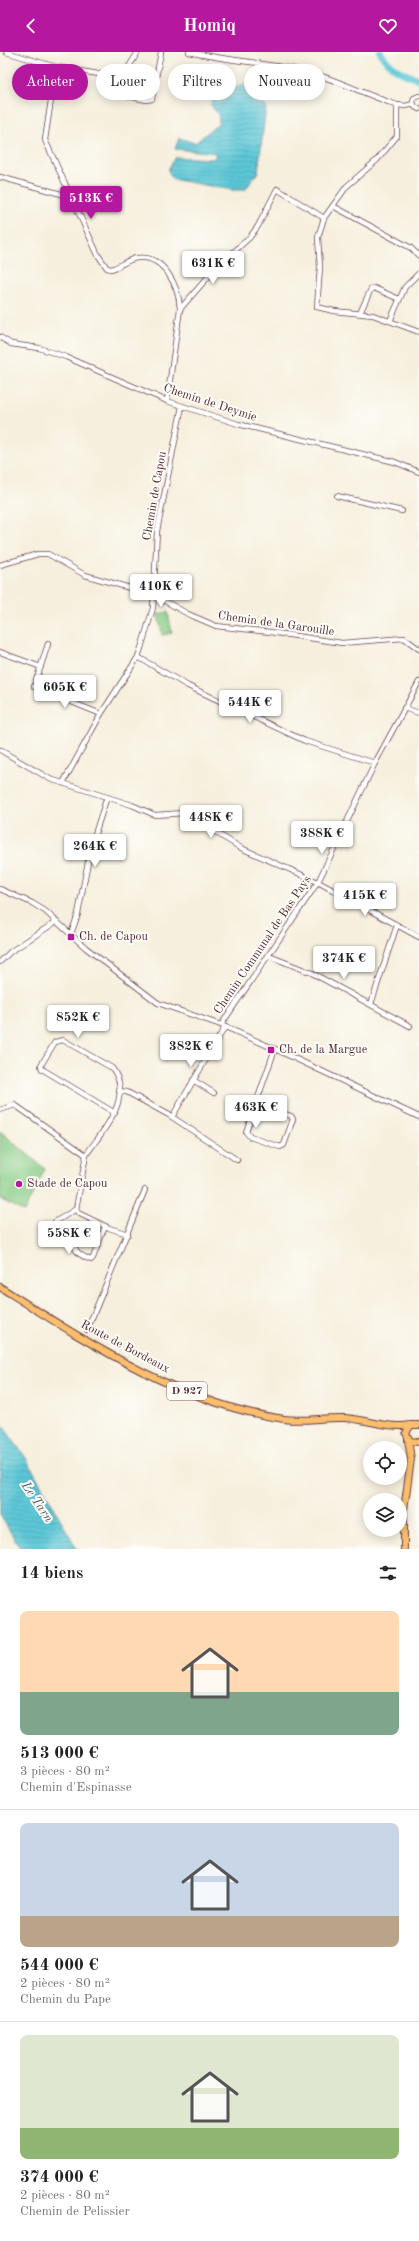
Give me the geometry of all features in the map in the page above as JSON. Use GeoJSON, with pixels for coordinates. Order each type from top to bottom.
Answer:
{"type":"FeatureCollection","features":[{"type":"Feature","properties":{"kind":"main road","name":"Route de Bordeaux"},"geometry":{"type":"LineString","coordinates":[[0,1286],[97,1347],[164,1381],[212,1401],[283,1419],[350,1418],[389,1425],[414,1425]]}},
{"type":"Feature","properties":{"kind":"main road"},"geometry":{"type":"LineString","coordinates":[[404,1549],[404,1510],[411,1459],[407,1429],[414,1425],[419,1419]]}},
{"type":"Feature","properties":{"kind":"main road","name":"Route de Bordeaux"},"geometry":{"type":"LineString","coordinates":[[389,1425],[407,1438]]}},
{"type":"Feature","properties":{"kind":"main road"},"geometry":{"type":"LineString","coordinates":[[407,1438],[413,1443],[419,1443],[411,1459]]}},
{"type":"Feature","properties":{"kind":"street"},"geometry":{"type":"LineString","coordinates":[[6,52],[46,64]]}},
{"type":"Feature","properties":{"kind":"street"},"geometry":{"type":"LineString","coordinates":[[132,64],[138,52]]}},
{"type":"Feature","properties":{"kind":"street"},"geometry":{"type":"LineString","coordinates":[[159,64],[161,52]]}},
{"type":"Feature","properties":{"kind":"street"},"geometry":{"type":"LineString","coordinates":[[189,52],[283,67],[312,74],[397,105],[406,106],[413,104]]}},
{"type":"Feature","properties":{"kind":"street"},"geometry":{"type":"LineString","coordinates":[[413,104],[414,98],[419,96]]}},
{"type":"Feature","properties":{"kind":"street"},"geometry":{"type":"LineString","coordinates":[[51,100],[45,140],[98,255],[107,268],[115,268],[137,258],[156,262],[164,269],[177,288],[180,309],[167,401]]}},
{"type":"Feature","properties":{"kind":"street"},"geometry":{"type":"LineString","coordinates":[[413,104],[419,109]]}},
{"type":"Feature","properties":{"kind":"street"},"geometry":{"type":"LineString","coordinates":[[397,105],[397,136],[377,160],[347,186],[324,218],[318,237],[320,267],[317,307],[334,311],[373,315],[419,332]]}},
{"type":"Feature","properties":{"kind":"street"},"geometry":{"type":"LineString","coordinates":[[0,177],[72,198]]}},
{"type":"Feature","properties":{"kind":"street"},"geometry":{"type":"LineString","coordinates":[[180,309],[215,270],[250,237],[258,226],[277,189],[324,218]]}},
{"type":"Feature","properties":{"kind":"street"},"geometry":{"type":"LineString","coordinates":[[332,206],[411,248],[419,256]]}},
{"type":"Feature","properties":{"kind":"street"},"geometry":{"type":"LineString","coordinates":[[390,321],[405,287],[419,273]]}},
{"type":"Feature","properties":{"kind":"street"},"geometry":{"type":"LineString","coordinates":[[360,313],[371,289],[374,288],[399,299]]}},
{"type":"Feature","properties":{"kind":"street","name":"Chemin de Deymie"},"geometry":{"type":"LineString","coordinates":[[0,337],[11,344],[39,348],[66,357],[167,401],[182,406],[238,424],[395,462],[419,472]]}},
{"type":"Feature","properties":{"kind":"street","name":"Chemin de Capou"},"geometry":{"type":"LineString","coordinates":[[63,783],[101,714],[138,657],[153,608],[157,531],[182,406]]}},
{"type":"Feature","properties":{"kind":"street"},"geometry":{"type":"LineString","coordinates":[[337,496],[402,511]]}},
{"type":"Feature","properties":{"kind":"street","name":"Chemin de la Garouille"},"geometry":{"type":"LineString","coordinates":[[0,566],[38,554],[48,554],[84,574],[154,595],[209,625],[270,632],[342,643],[404,638],[419,649]]}},
{"type":"Feature","properties":{"kind":"street"},"geometry":{"type":"LineString","coordinates":[[48,644],[34,687],[101,714]]}},
{"type":"Feature","properties":{"kind":"street"},"geometry":{"type":"LineString","coordinates":[[0,652],[41,667]]}},
{"type":"Feature","properties":{"kind":"street"},"geometry":{"type":"LineString","coordinates":[[138,657],[188,686],[305,740],[375,763]]}},
{"type":"Feature","properties":{"kind":"street","name":"Chemin Communal de Bas Pays"},"geometry":{"type":"LineString","coordinates":[[172,1117],[223,1026],[318,882],[375,763],[419,682]]}},
{"type":"Feature","properties":{"kind":"street"},"geometry":{"type":"LineString","coordinates":[[404,708],[419,713]]}},
{"type":"Feature","properties":{"kind":"street"},"geometry":{"type":"LineString","coordinates":[[0,750],[50,779],[107,797],[155,815],[184,813],[241,848],[318,882],[419,937]]}},
{"type":"Feature","properties":{"kind":"street"},"geometry":{"type":"LineString","coordinates":[[72,934],[78,914],[91,846],[107,797]]}},
{"type":"Feature","properties":{"kind":"street"},"geometry":{"type":"LineString","coordinates":[[0,889],[32,903],[57,921],[130,983],[158,1003],[223,1026],[419,1117]]}},
{"type":"Feature","properties":{"kind":"street"},"geometry":{"type":"LineString","coordinates":[[0,962],[10,952],[57,921]]}},
{"type":"Feature","properties":{"kind":"street"},"geometry":{"type":"LineString","coordinates":[[371,1004],[397,925]]}},
{"type":"Feature","properties":{"kind":"street"},"geometry":{"type":"LineString","coordinates":[[268,956],[295,966],[371,1004],[410,1026]]}},
{"type":"Feature","properties":{"kind":"street"},"geometry":{"type":"LineString","coordinates":[[115,1113],[47,1073],[41,1065],[55,1042],[62,1040],[112,1068],[116,1073],[119,1091],[119,1105],[115,1113],[86,1155],[76,1209],[78,1213],[105,1226],[128,1234]]}},
{"type":"Feature","properties":{"kind":"street"},"geometry":{"type":"LineString","coordinates":[[257,1104],[293,1118],[284,1145],[280,1147],[250,1137],[246,1132],[275,1049]]}},
{"type":"Feature","properties":{"kind":"street"},"geometry":{"type":"LineString","coordinates":[[193,1080],[214,1093]]}},
{"type":"Feature","properties":{"kind":"street"},"geometry":{"type":"LineString","coordinates":[[119,1091],[127,1092],[172,1117],[237,1160]]}},
{"type":"Feature","properties":{"kind":"street"},"geometry":{"type":"LineString","coordinates":[[0,1110],[15,1106],[86,1155]]}},
{"type":"Feature","properties":{"kind":"street"},"geometry":{"type":"LineString","coordinates":[[87,1330],[145,1190]]}},
{"type":"Feature","properties":{"kind":"street"},"geometry":{"type":"LineString","coordinates":[[76,1209],[55,1222],[57,1226],[72,1234],[75,1250],[78,1254],[91,1260],[93,1258],[105,1226]]}},
{"type":"Feature","properties":{"kind":"green space"},"geometry":{"type":"Polygon","coordinates":[[[168,612],[172,633],[162,635],[158,614],[168,612]]]}},
{"type":"Feature","properties":{"kind":"green space","name":"Stade de Capou"},"geometry":{"type":"Polygon","coordinates":[[[0,1131],[45,1169],[24,1212],[0,1199],[0,1131]]]}},
{"type":"Feature","properties":{"kind":"water"},"geometry":{"type":"Polygon","coordinates":[[[244,84],[244,100],[256,100],[266,106],[258,172],[245,190],[232,190],[172,179],[168,170],[175,157],[214,159],[216,153],[175,149],[179,138],[195,143],[218,124],[219,116],[211,105],[212,100],[236,100],[236,88],[244,84]]]}},
{"type":"Feature","properties":{"kind":"water","name":"Le Tarn"},"geometry":{"type":"Polygon","coordinates":[[[0,1422],[26,1458],[77,1549],[21,1549],[0,1515],[0,1422]]]}},
{"type":"Feature","properties":{"kind":"waterway"},"geometry":{"type":"LineString","coordinates":[[380,52],[384,58],[397,70],[419,79]]}},
{"type":"Feature","properties":{"kind":"place","name":"Ch. de Capou"},"geometry":{"type":"Point","coordinates":[71,937]}},
{"type":"Feature","properties":{"kind":"place","name":"Ch. de la Margue"},"geometry":{"type":"Point","coordinates":[271,1050]}},
{"type":"Feature","properties":{"kind":"place","name":"Stade de Capou"},"geometry":{"type":"Point","coordinates":[19,1184]}}]}
